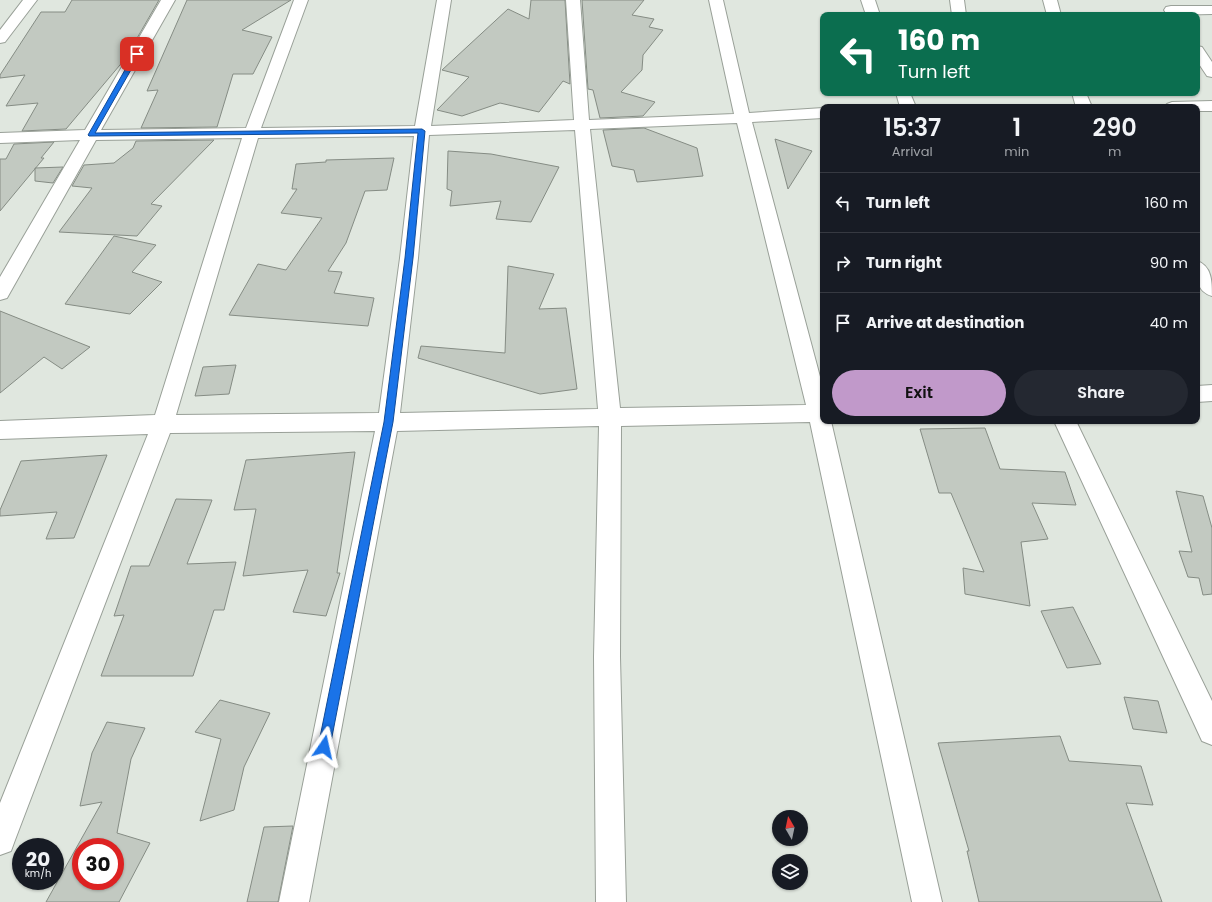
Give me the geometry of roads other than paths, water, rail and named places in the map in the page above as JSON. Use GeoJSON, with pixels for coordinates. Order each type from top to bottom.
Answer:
{"type":"FeatureCollection","features":[{"type":"Feature","properties":{"kind":"street"},"geometry":{"type":"LineString","coordinates":[[0,39],[30,0]]}},
{"type":"Feature","properties":{"kind":"street"},"geometry":{"type":"LineString","coordinates":[[0,293],[168,0]]}},
{"type":"Feature","properties":{"kind":"street"},"geometry":{"type":"LineString","coordinates":[[0,840],[163,424],[252,132],[301,0]]}},
{"type":"Feature","properties":{"kind":"street"},"geometry":{"type":"LineString","coordinates":[[294,902],[388,422],[409,258],[422,131],[444,0]]}},
{"type":"Feature","properties":{"kind":"street"},"geometry":{"type":"LineString","coordinates":[[573,0],[582,125],[610,419],[607,657],[611,902]]}},
{"type":"Feature","properties":{"kind":"street"},"geometry":{"type":"LineString","coordinates":[[716,0],[743,118],[820,409]]}},
{"type":"Feature","properties":{"kind":"street"},"geometry":{"type":"LineString","coordinates":[[868,0],[872,12]]}},
{"type":"Feature","properties":{"kind":"street"},"geometry":{"type":"LineString","coordinates":[[957,0],[959,12]]}},
{"type":"Feature","properties":{"kind":"street"},"geometry":{"type":"LineString","coordinates":[[1050,0],[1053,12]]}},
{"type":"Feature","properties":{"kind":"street"},"geometry":{"type":"LineString","coordinates":[[1170,8],[1212,10]]}},
{"type":"Feature","properties":{"kind":"street"},"geometry":{"type":"LineString","coordinates":[[1200,55],[1212,73]]}},
{"type":"Feature","properties":{"kind":"street"},"geometry":{"type":"LineString","coordinates":[[1200,106],[1212,106]]}},
{"type":"Feature","properties":{"kind":"street"},"geometry":{"type":"LineString","coordinates":[[0,138],[252,132],[422,131],[743,118],[820,113]]}},
{"type":"Feature","properties":{"kind":"street"},"geometry":{"type":"LineString","coordinates":[[1200,272],[1212,289]]}},
{"type":"Feature","properties":{"kind":"street"},"geometry":{"type":"LineString","coordinates":[[1200,394],[1212,394]]}},
{"type":"Feature","properties":{"kind":"street"},"geometry":{"type":"LineString","coordinates":[[0,430],[163,424],[610,419],[820,413]]}},
{"type":"Feature","properties":{"kind":"street"},"geometry":{"type":"LineString","coordinates":[[823,424],[927,902]]}},
{"type":"Feature","properties":{"kind":"street"},"geometry":{"type":"LineString","coordinates":[[1066,424],[1212,732]]}}]}
